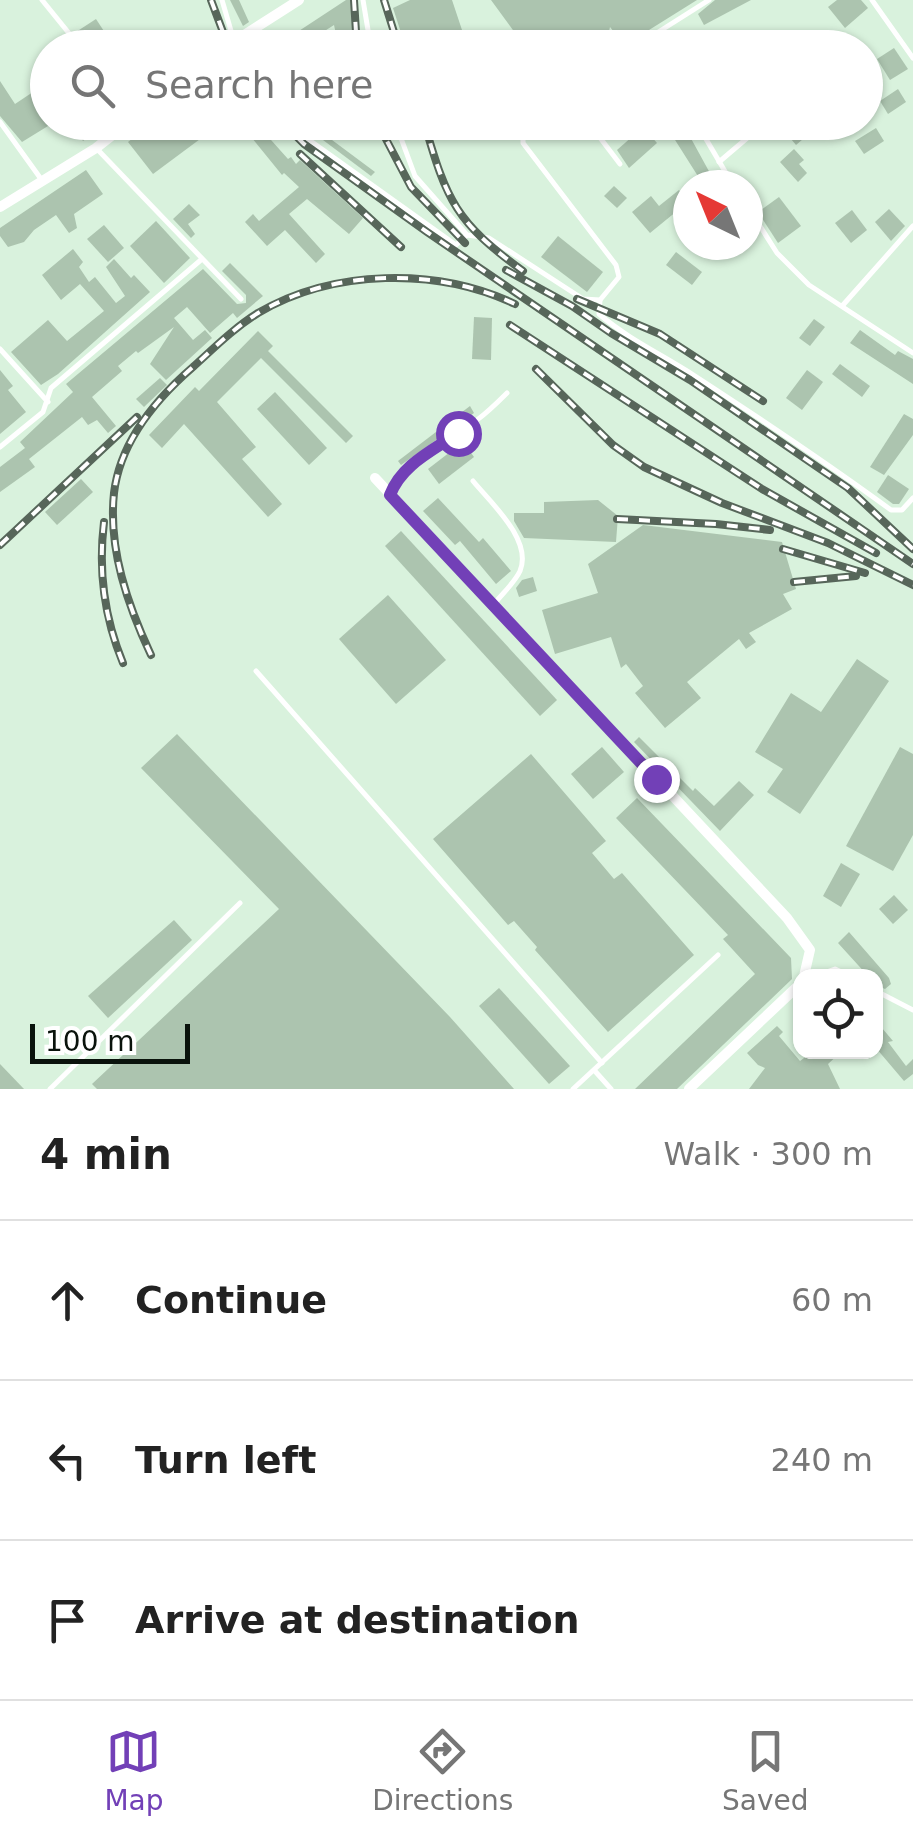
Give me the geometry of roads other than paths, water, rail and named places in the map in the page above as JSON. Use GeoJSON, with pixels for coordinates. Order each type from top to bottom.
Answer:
{"type":"FeatureCollection","features":[{"type":"Feature","properties":{"kind":"street"},"geometry":{"type":"LineString","coordinates":[[255,30],[299,0]]}},
{"type":"Feature","properties":{"kind":"street"},"geometry":{"type":"LineString","coordinates":[[0,208],[106,140]]}},
{"type":"Feature","properties":{"kind":"street"},"geometry":{"type":"LineString","coordinates":[[375,478],[787,918],[810,950],[806,969]]}},
{"type":"Feature","properties":{"kind":"street"},"geometry":{"type":"LineString","coordinates":[[688,1089],[793,991]]}},
{"type":"Feature","properties":{"kind":"lane"},"geometry":{"type":"LineString","coordinates":[[42,0],[66,30]]}},
{"type":"Feature","properties":{"kind":"lane"},"geometry":{"type":"LineString","coordinates":[[222,0],[228,30]]}},
{"type":"Feature","properties":{"kind":"lane"},"geometry":{"type":"LineString","coordinates":[[364,0],[368,30]]}},
{"type":"Feature","properties":{"kind":"lane"},"geometry":{"type":"LineString","coordinates":[[665,30],[709,0]]}},
{"type":"Feature","properties":{"kind":"lane"},"geometry":{"type":"LineString","coordinates":[[872,0],[913,58]]}},
{"type":"Feature","properties":{"kind":"lane"},"geometry":{"type":"LineString","coordinates":[[0,122],[41,179]]}},
{"type":"Feature","properties":{"kind":"lane"},"geometry":{"type":"LineString","coordinates":[[308,140],[456,245],[467,235]]}},
{"type":"Feature","properties":{"kind":"lane"},"geometry":{"type":"LineString","coordinates":[[401,140],[415,176],[467,235],[489,238],[583,300],[600,300]]}},
{"type":"Feature","properties":{"kind":"lane"},"geometry":{"type":"LineString","coordinates":[[523,140],[616,265],[620,278],[600,300],[598,314],[891,510],[902,510],[913,498]]}},
{"type":"Feature","properties":{"kind":"lane"},"geometry":{"type":"LineString","coordinates":[[602,140],[620,164]]}},
{"type":"Feature","properties":{"kind":"lane"},"geometry":{"type":"LineString","coordinates":[[706,140],[724,170]]}},
{"type":"Feature","properties":{"kind":"lane"},"geometry":{"type":"LineString","coordinates":[[719,162],[745,140]]}},
{"type":"Feature","properties":{"kind":"lane"},"geometry":{"type":"LineString","coordinates":[[96,148],[240,299]]}},
{"type":"Feature","properties":{"kind":"lane"},"geometry":{"type":"LineString","coordinates":[[842,306],[913,226]]}},
{"type":"Feature","properties":{"kind":"lane"},"geometry":{"type":"LineString","coordinates":[[763,231],[808,285],[913,353]]}},
{"type":"Feature","properties":{"kind":"lane"},"geometry":{"type":"LineString","coordinates":[[0,446],[43,412],[51,388],[202,259]]}},
{"type":"Feature","properties":{"kind":"lane"},"geometry":{"type":"LineString","coordinates":[[0,348],[48,402]]}},
{"type":"Feature","properties":{"kind":"lane"},"geometry":{"type":"LineString","coordinates":[[390,495],[396,479],[409,466],[482,416],[508,393]]}},
{"type":"Feature","properties":{"kind":"lane"},"geometry":{"type":"LineString","coordinates":[[472,481],[519,542],[523,557],[519,572],[494,606]]}},
{"type":"Feature","properties":{"kind":"lane"},"geometry":{"type":"LineString","coordinates":[[256,671],[602,1063]]}},
{"type":"Feature","properties":{"kind":"lane"},"geometry":{"type":"LineString","coordinates":[[50,1089],[240,903]]}},
{"type":"Feature","properties":{"kind":"lane"},"geometry":{"type":"LineString","coordinates":[[573,1089],[718,956]]}},
{"type":"Feature","properties":{"kind":"lane"},"geometry":{"type":"LineString","coordinates":[[883,995],[913,1010]]}},
{"type":"Feature","properties":{"kind":"lane"},"geometry":{"type":"LineString","coordinates":[[594,1070],[611,1089]]}},
{"type":"Feature","properties":{"kind":"railway"},"geometry":{"type":"LineString","coordinates":[[211,0],[222,30]]}},
{"type":"Feature","properties":{"kind":"railway"},"geometry":{"type":"LineString","coordinates":[[354,0],[356,30]]}},
{"type":"Feature","properties":{"kind":"railway"},"geometry":{"type":"LineString","coordinates":[[384,0],[393,30]]}},
{"type":"Feature","properties":{"kind":"railway"},"geometry":{"type":"LineString","coordinates":[[300,140],[427,232],[913,564]]}},
{"type":"Feature","properties":{"kind":"railway"},"geometry":{"type":"LineString","coordinates":[[386,140],[411,187],[465,243]]}},
{"type":"Feature","properties":{"kind":"railway"},"geometry":{"type":"LineString","coordinates":[[430,140],[457,208],[482,238],[523,271]]}},
{"type":"Feature","properties":{"kind":"railway"},"geometry":{"type":"LineString","coordinates":[[300,154],[401,247]]}},
{"type":"Feature","properties":{"kind":"railway"},"geometry":{"type":"LineString","coordinates":[[506,270],[690,380],[848,488],[913,549]]}},
{"type":"Feature","properties":{"kind":"railway"},"geometry":{"type":"LineString","coordinates":[[151,655],[117,556],[114,493],[132,439],[153,407],[179,380],[258,313],[319,288],[385,278],[419,279],[485,292],[515,304]]}},
{"type":"Feature","properties":{"kind":"railway"},"geometry":{"type":"LineString","coordinates":[[577,299],[660,334],[763,401]]}},
{"type":"Feature","properties":{"kind":"railway"},"geometry":{"type":"LineString","coordinates":[[510,325],[762,489],[876,553]]}},
{"type":"Feature","properties":{"kind":"railway"},"geometry":{"type":"LineString","coordinates":[[536,369],[613,445],[644,467],[722,503],[828,543],[913,585]]}},
{"type":"Feature","properties":{"kind":"railway"},"geometry":{"type":"LineString","coordinates":[[0,545],[137,417]]}},
{"type":"Feature","properties":{"kind":"railway"},"geometry":{"type":"LineString","coordinates":[[617,519],[770,530]]}},
{"type":"Feature","properties":{"kind":"railway"},"geometry":{"type":"LineString","coordinates":[[104,522],[104,594],[123,663]]}},
{"type":"Feature","properties":{"kind":"railway"},"geometry":{"type":"LineString","coordinates":[[783,549],[865,573]]}},
{"type":"Feature","properties":{"kind":"railway"},"geometry":{"type":"LineString","coordinates":[[794,582],[856,576]]}}]}
